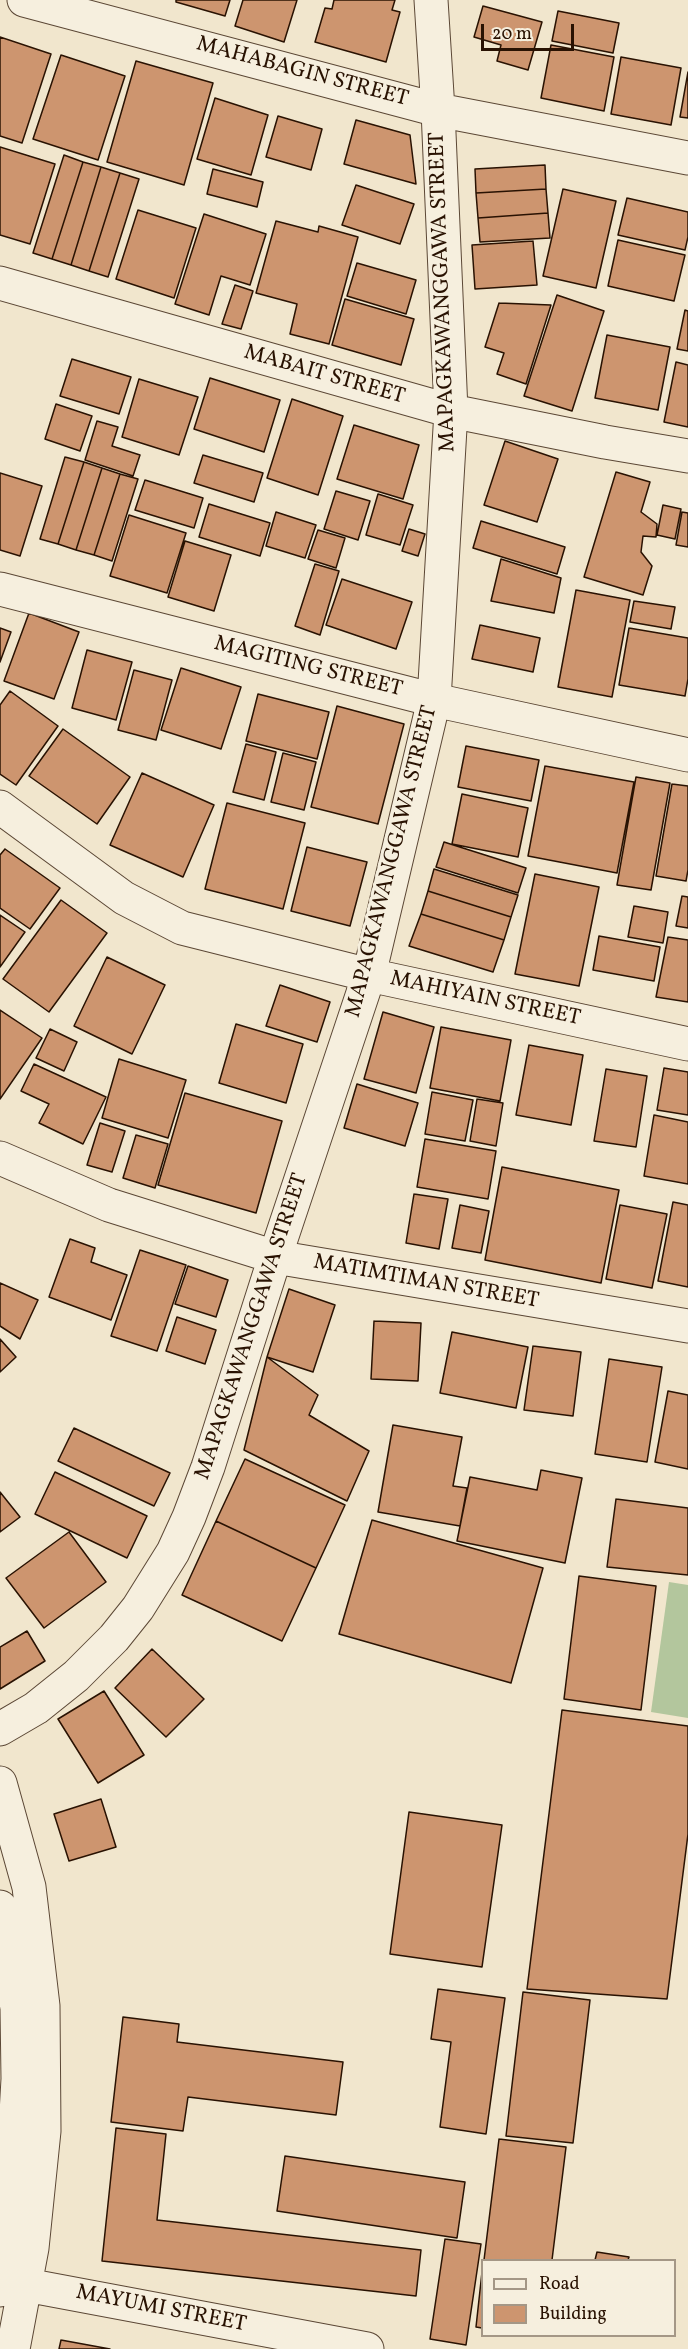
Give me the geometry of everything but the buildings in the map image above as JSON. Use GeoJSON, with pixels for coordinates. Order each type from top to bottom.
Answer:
{"type":"FeatureCollection","features":[{"type":"Feature","properties":{"kind":"street","name":"MAHABAGIN STREET"},"geometry":{"type":"LineString","coordinates":[[24,0],[438,110],[688,158]]}},
{"type":"Feature","properties":{"kind":"street","name":"MAPAGKAWANGGAWA STREET"},"geometry":{"type":"LineString","coordinates":[[0,1729],[36,1708],[76,1676],[106,1646],[138,1608],[173,1552],[208,1467],[369,975],[434,700],[452,411],[431,0]]}},
{"type":"Feature","properties":{"kind":"street","name":"MABAIT STREET"},"geometry":{"type":"LineString","coordinates":[[0,284],[452,411],[688,456]]}},
{"type":"Feature","properties":{"kind":"street","name":"MAGITING STREET"},"geometry":{"type":"LineString","coordinates":[[0,589],[434,700],[688,755]]}},
{"type":"Feature","properties":{"kind":"street","name":"MAHIYAIN STREET"},"geometry":{"type":"LineString","coordinates":[[0,807],[124,898],[182,928],[369,975],[688,1044]]}},
{"type":"Feature","properties":{"kind":"street","name":"MATIMTIMAN STREET"},"geometry":{"type":"LineString","coordinates":[[0,1158],[109,1205],[275,1257],[688,1326]]}},
{"type":"Feature","properties":{"kind":"street"},"geometry":{"type":"LineString","coordinates":[[0,1783],[29,1887],[43,2006],[44,2131],[32,2248],[13,2287]]}},
{"type":"Feature","properties":{"kind":"street"},"geometry":{"type":"LineString","coordinates":[[0,1907],[17,2008],[18,2079],[12,2183],[13,2349]]}},
{"type":"Feature","properties":{"kind":"street","name":"MAYUMI STREET"},"geometry":{"type":"LineString","coordinates":[[13,2287],[367,2349]]}},
{"type":"Feature","properties":{"kind":"green space"},"geometry":{"type":"Polygon","coordinates":[[[669,1582],[688,1585],[688,1718],[651,1712],[669,1582]]]}}]}
